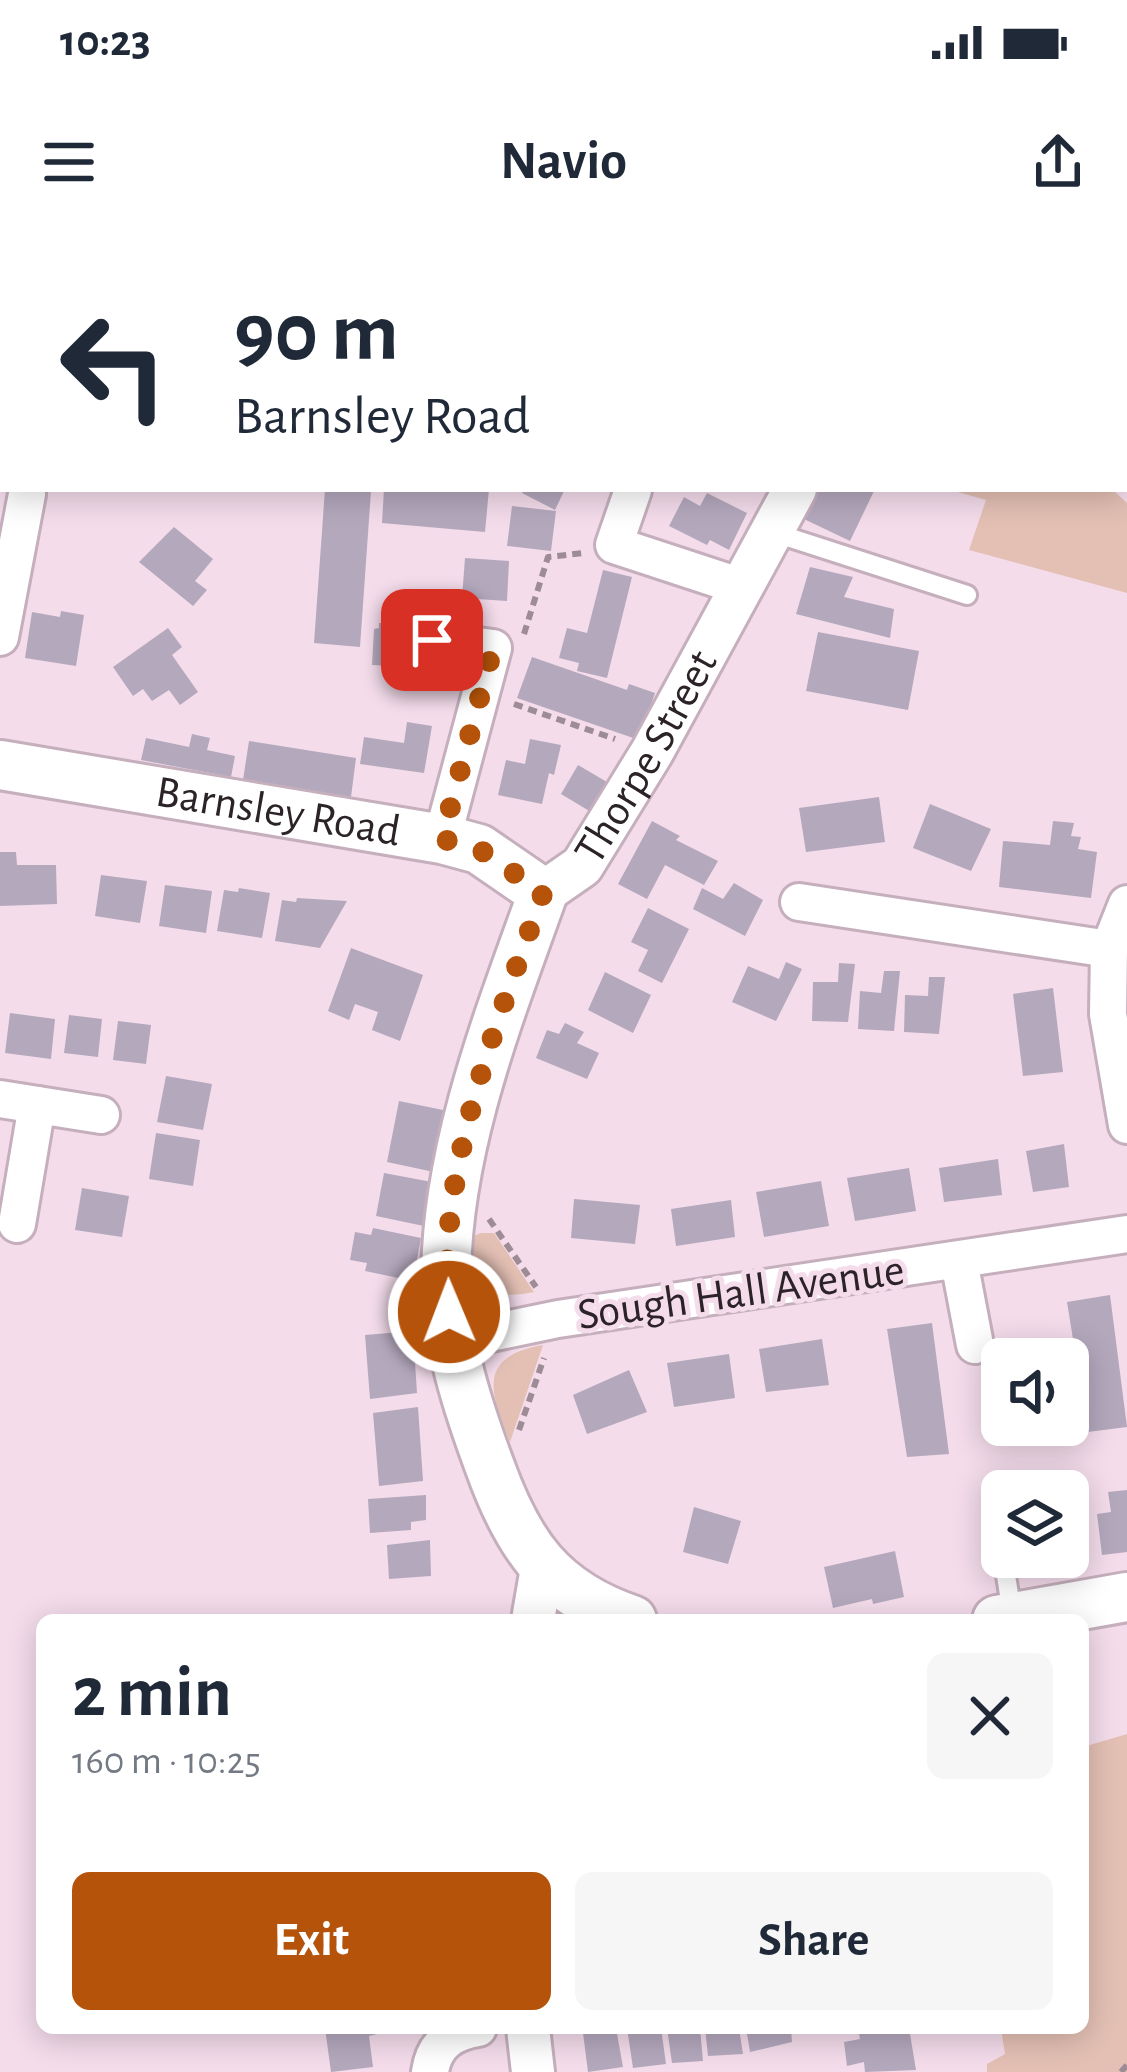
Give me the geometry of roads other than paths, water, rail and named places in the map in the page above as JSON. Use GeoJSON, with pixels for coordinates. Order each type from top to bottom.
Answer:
{"type":"FeatureCollection","features":[{"type":"Feature","properties":{"kind":"main road","name":"Barnsley Road"},"geometry":{"type":"LineString","coordinates":[[0,765],[442,839],[479,849],[543,893]]}},
{"type":"Feature","properties":{"kind":"main road","name":"Thorpe Street"},"geometry":{"type":"LineString","coordinates":[[542,1568],[514,1526],[498,1490],[466,1396],[452,1341],[446,1283],[457,1172],[492,1035],[543,893]]}},
{"type":"Feature","properties":{"kind":"main road"},"geometry":{"type":"LineString","coordinates":[[542,1568],[613,1614]]}},
{"type":"Feature","properties":{"kind":"main road"},"geometry":{"type":"LineString","coordinates":[[1033,1614],[1127,1597]]}},
{"type":"Feature","properties":{"kind":"street"},"geometry":{"type":"LineString","coordinates":[[633,492],[614,545],[742,587]]}},
{"type":"Feature","properties":{"kind":"street","name":"Thorpe Street"},"geometry":{"type":"LineString","coordinates":[[543,893],[582,866],[652,752],[794,492]]}},
{"type":"Feature","properties":{"kind":"street"},"geometry":{"type":"LineString","coordinates":[[0,637],[27,494]]}},
{"type":"Feature","properties":{"kind":"street"},"geometry":{"type":"LineString","coordinates":[[432,640],[493,648],[442,839]]}},
{"type":"Feature","properties":{"kind":"street"},"geometry":{"type":"LineString","coordinates":[[799,902],[1109,949]]}},
{"type":"Feature","properties":{"kind":"street"},"geometry":{"type":"LineString","coordinates":[[1127,904],[1109,949],[1108,1013],[1127,1125]]}},
{"type":"Feature","properties":{"kind":"street"},"geometry":{"type":"LineString","coordinates":[[0,1099],[101,1114]]}},
{"type":"Feature","properties":{"kind":"street"},"geometry":{"type":"LineString","coordinates":[[17,1224],[38,1105]]}},
{"type":"Feature","properties":{"kind":"street","name":"Sough Hall Avenue"},"geometry":{"type":"LineString","coordinates":[[452,1341],[558,1319],[1127,1234]]}},
{"type":"Feature","properties":{"kind":"street","name":"Sough Hall Avenue"},"geometry":{"type":"LineString","coordinates":[[959,1261],[975,1345]]}},
{"type":"Feature","properties":{"kind":"street"},"geometry":{"type":"LineString","coordinates":[[533,1614],[542,1568]]}},
{"type":"Feature","properties":{"kind":"street"},"geometry":{"type":"LineString","coordinates":[[430,2072],[440,2046],[453,2034]]}},
{"type":"Feature","properties":{"kind":"street"},"geometry":{"type":"LineString","coordinates":[[529,2034],[533,2072]]}},
{"type":"Feature","properties":{"kind":"lane"},"geometry":{"type":"LineString","coordinates":[[772,532],[967,596]]}},
{"type":"Feature","properties":{"kind":"lane"},"geometry":{"type":"LineString","coordinates":[[1003,1578],[1005,1614]]}}]}
